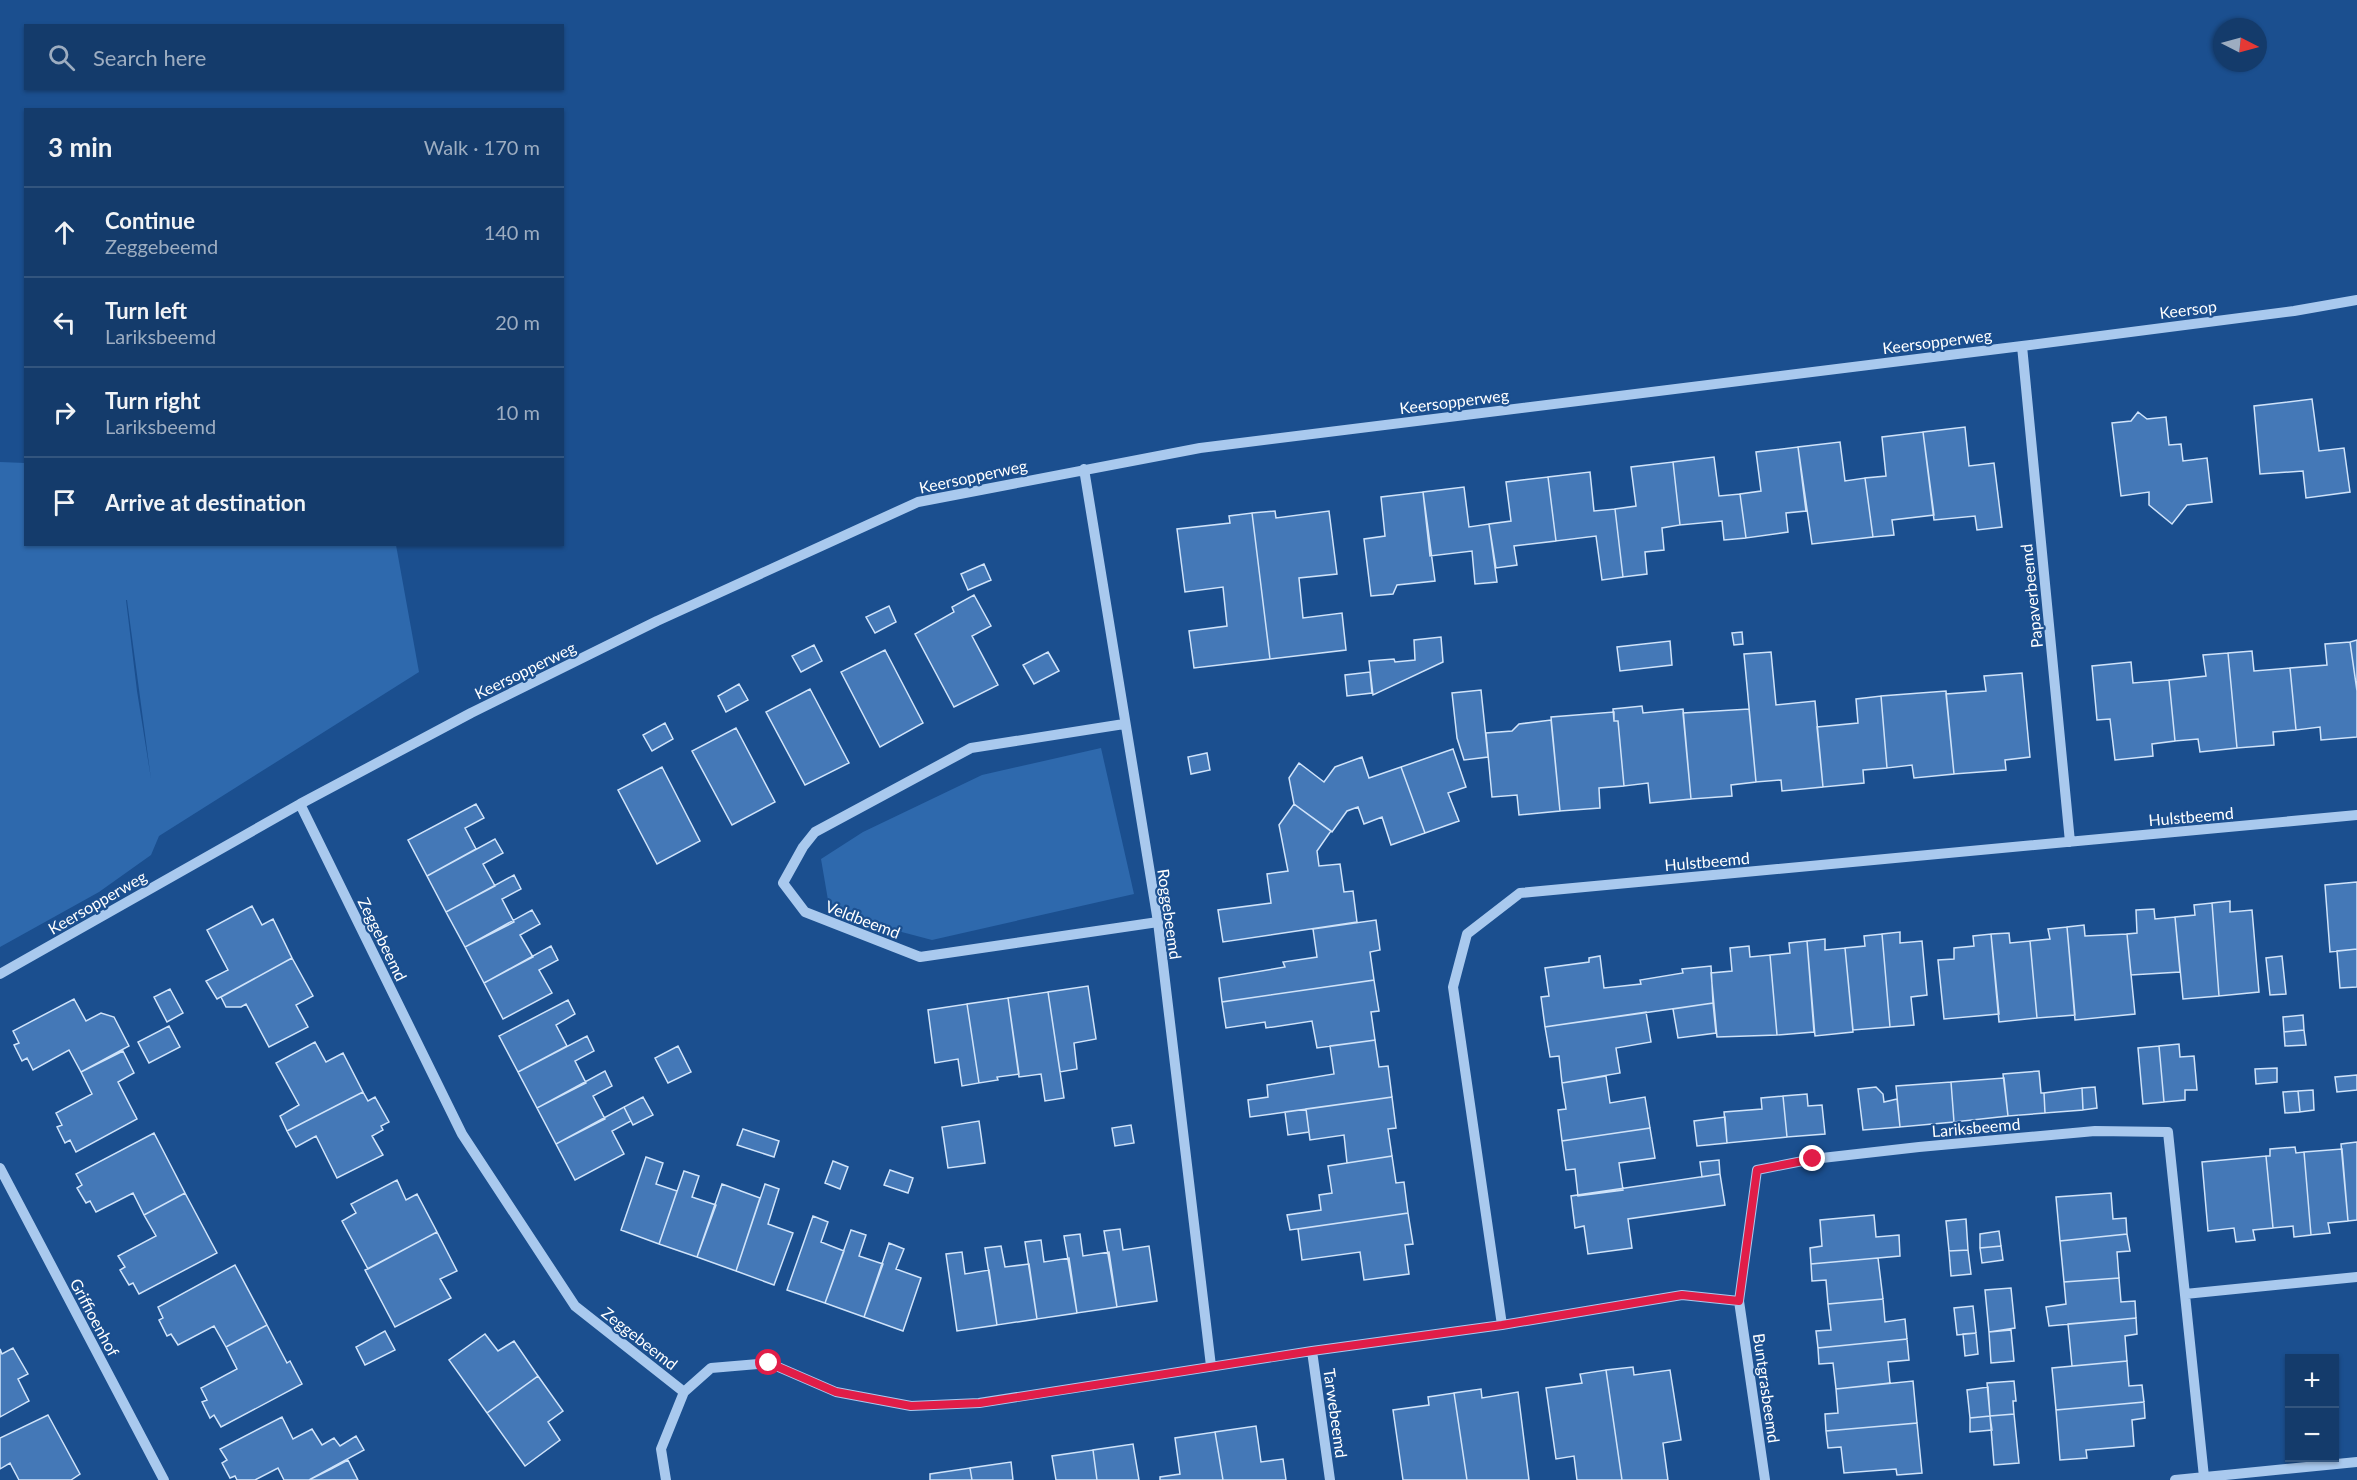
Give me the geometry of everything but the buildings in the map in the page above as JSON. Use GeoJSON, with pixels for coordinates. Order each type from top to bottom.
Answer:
{"type":"FeatureCollection","features":[{"type":"Feature","properties":{"kind":"street","name":"Keersop"},"geometry":{"type":"LineString","coordinates":[[2022,346],[2294,311],[2357,300]]}},
{"type":"Feature","properties":{"kind":"street","name":"Keersopperweg"},"geometry":{"type":"LineString","coordinates":[[0,974],[300,804],[471,713],[657,621],[918,502],[1200,448],[2022,346]]}},
{"type":"Feature","properties":{"kind":"street","name":"Papaverbeemd"},"geometry":{"type":"LineString","coordinates":[[2022,346],[2070,842]]}},
{"type":"Feature","properties":{"kind":"street","name":"Roggebeemd"},"geometry":{"type":"LineString","coordinates":[[1084,469],[1158,922],[1211,1366]]}},
{"type":"Feature","properties":{"kind":"street","name":"Veldbeemd"},"geometry":{"type":"LineString","coordinates":[[1124,724],[972,748],[815,832],[803,846],[783,883],[805,912],[920,957],[1158,922]]}},
{"type":"Feature","properties":{"kind":"street","name":"Zeggebeemd"},"geometry":{"type":"LineString","coordinates":[[300,804],[462,1134],[575,1306],[684,1392],[711,1368],[769,1363],[836,1392],[911,1406],[980,1403],[1211,1366],[1502,1325],[1682,1295],[1739,1301]]}},
{"type":"Feature","properties":{"kind":"street","name":"Hulstbeemd"},"geometry":{"type":"LineString","coordinates":[[1502,1325],[1453,987],[1467,934],[1520,893],[2357,815]]}},
{"type":"Feature","properties":{"kind":"street","name":"Lariksbeemd"},"geometry":{"type":"LineString","coordinates":[[1739,1301],[1757,1170],[1813,1159],[1919,1147],[2095,1131],[2168,1132],[2204,1477]]}},
{"type":"Feature","properties":{"kind":"street","name":"Griffioenhof"},"geometry":{"type":"LineString","coordinates":[[0,1168],[164,1480]]}},
{"type":"Feature","properties":{"kind":"street"},"geometry":{"type":"LineString","coordinates":[[2185,1294],[2357,1277]]}},
{"type":"Feature","properties":{"kind":"street","name":"Buntgrasbeemd"},"geometry":{"type":"LineString","coordinates":[[1739,1301],[1766,1480]]}},
{"type":"Feature","properties":{"kind":"street","name":"Tarwebeemd"},"geometry":{"type":"LineString","coordinates":[[1312,1351],[1330,1480]]}},
{"type":"Feature","properties":{"kind":"street"},"geometry":{"type":"LineString","coordinates":[[666,1480],[660,1449],[684,1392]]}},
{"type":"Feature","properties":{"kind":"street"},"geometry":{"type":"LineString","coordinates":[[2175,1480],[2357,1462]]}},
{"type":"Feature","properties":{"kind":"shaded area"},"geometry":{"type":"Polygon","coordinates":[[[0,462],[24,463],[24,546],[396,546],[419,672],[159,836],[151,855],[99,892],[0,947],[0,462]],[[126,600],[137,691],[151,779],[127,600],[126,600]]]}},
{"type":"Feature","properties":{"kind":"shaded area"},"geometry":{"type":"Polygon","coordinates":[[[1101,748],[1134,894],[932,940],[845,917],[828,900],[821,859],[863,832],[982,775],[1101,748]]]}},
{"type":"Feature","properties":{"kind":"route"},"geometry":{"type":"LineString","coordinates":[[769,1363],[836,1392],[911,1406],[980,1403],[1312,1351],[1502,1325],[1682,1295],[1739,1301],[1757,1170],[1813,1159]]}}]}
